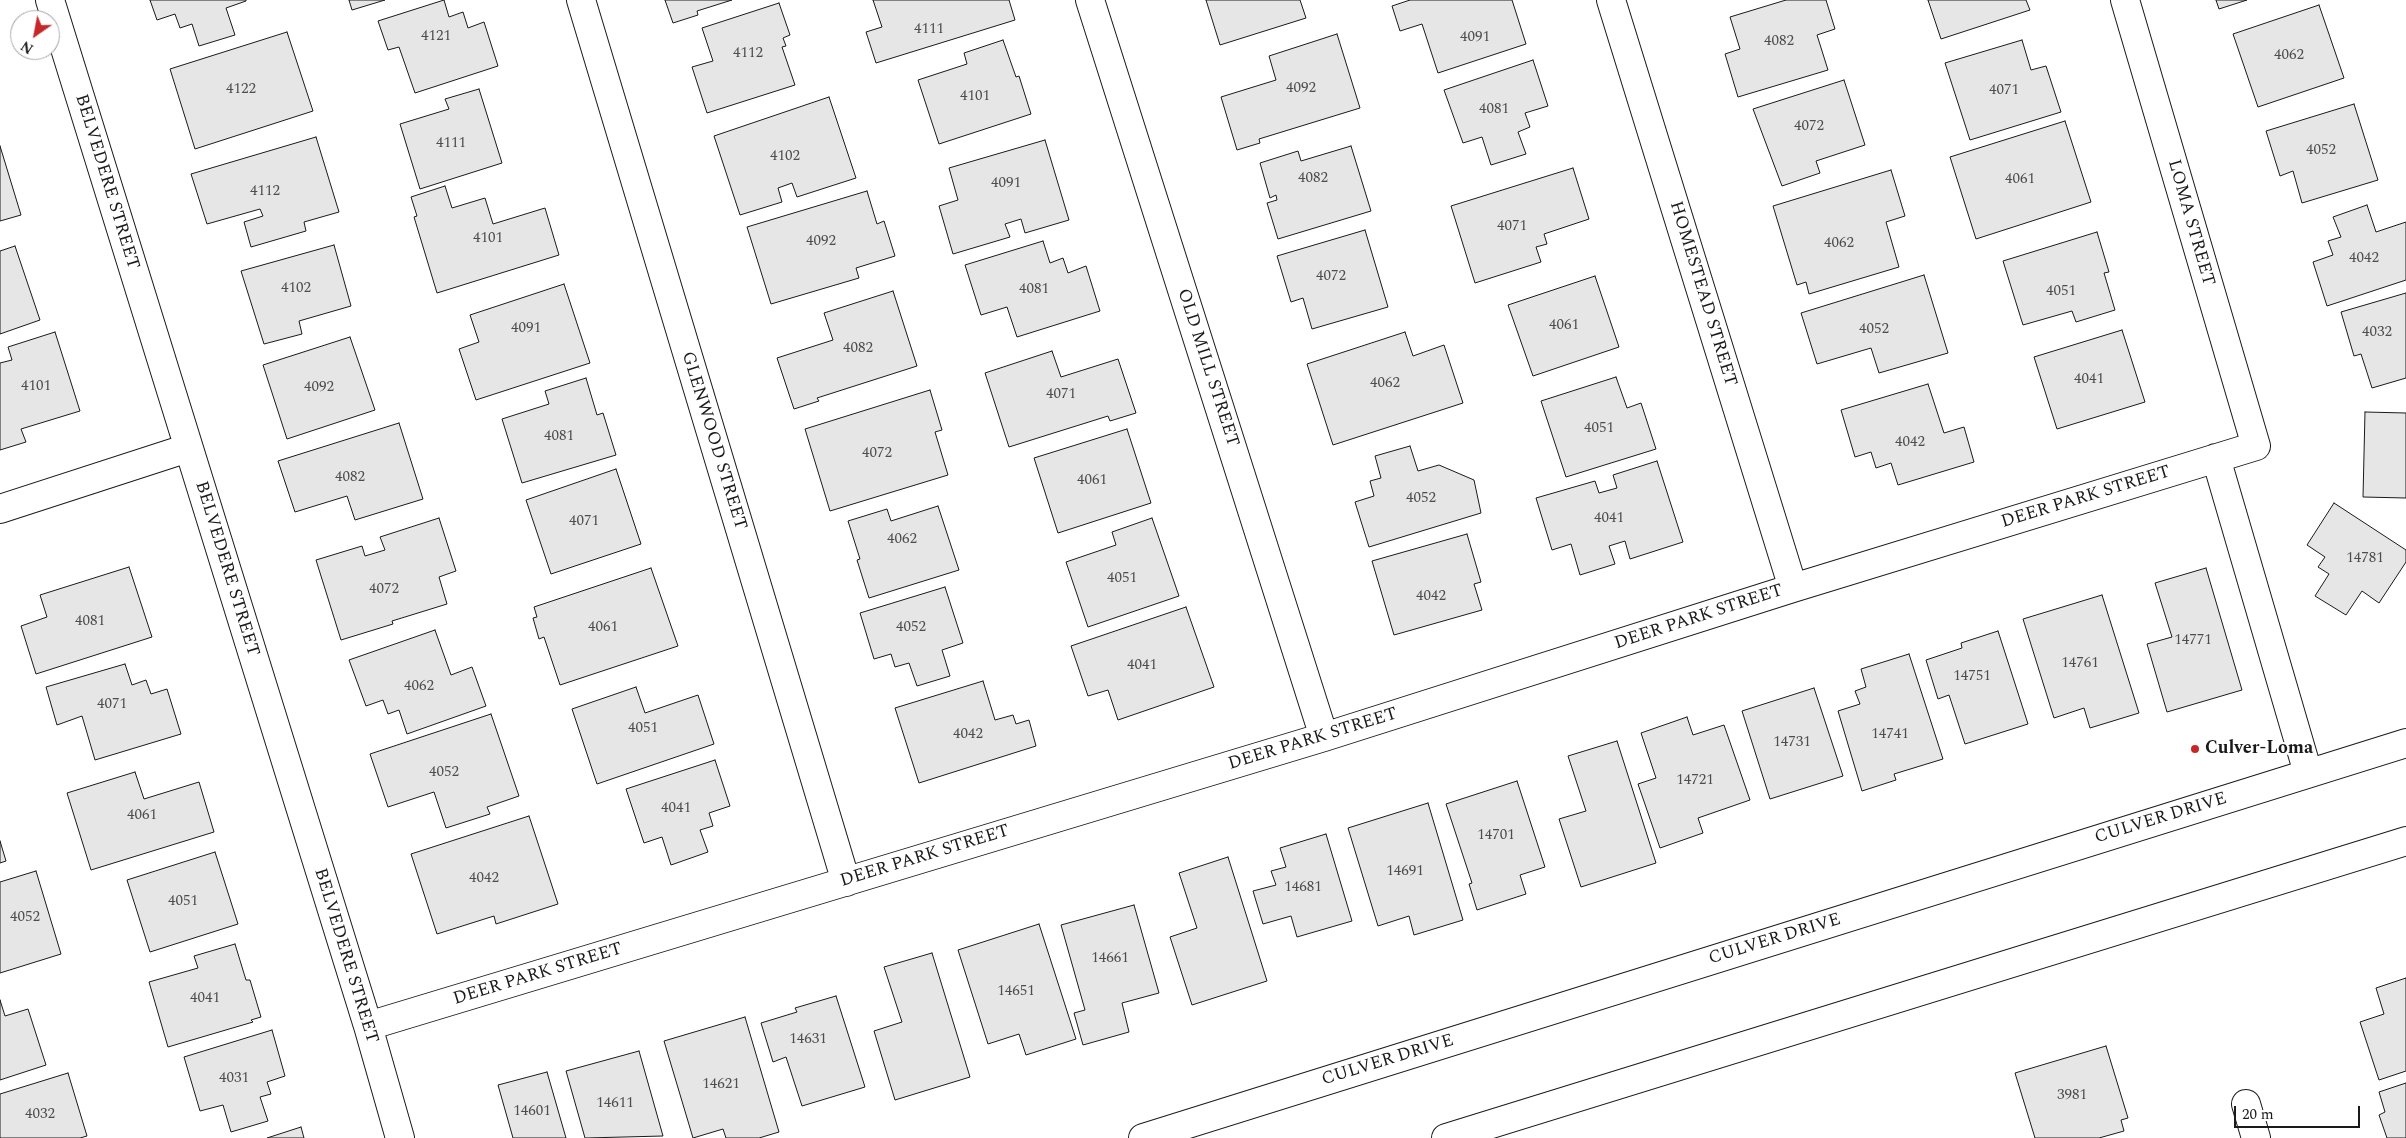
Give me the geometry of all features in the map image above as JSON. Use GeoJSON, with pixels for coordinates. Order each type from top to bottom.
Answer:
{"type":"FeatureCollection","features":[{"type":"Feature","properties":{"kind":"street","name":"BELVEDERE STREET"},"geometry":{"type":"LineString","coordinates":[[50,0],[368,1026],[400,1138]]}},
{"type":"Feature","properties":{"kind":"street","name":"GLENWOOD STREET"},"geometry":{"type":"LineString","coordinates":[[581,0],[846,882]]}},
{"type":"Feature","properties":{"kind":"street","name":"OLD MILL STREET"},"geometry":{"type":"LineString","coordinates":[[1090,0],[1324,737]]}},
{"type":"Feature","properties":{"kind":"street","name":"HOMESTEAD STREET"},"geometry":{"type":"LineString","coordinates":[[1611,0],[1793,588]]}},
{"type":"Feature","properties":{"kind":"street","name":"LOMA STREET"},"geometry":{"type":"LineString","coordinates":[[2125,0],[2256,446]]}},
{"type":"Feature","properties":{"kind":"street","name":"DEER PARK STREET"},"geometry":{"type":"LineString","coordinates":[[368,1026],[1324,737],[1793,588],[2256,446]]}},
{"type":"Feature","properties":{"kind":"street"},"geometry":{"type":"LineString","coordinates":[[0,509],[188,448]]}},
{"type":"Feature","properties":{"kind":"street"},"geometry":{"type":"LineString","coordinates":[[2216,458],[2308,773]]}},
{"type":"Feature","properties":{"kind":"street","name":"CULVER DRIVE"},"geometry":{"type":"LineString","coordinates":[[1143,1138],[2406,743]]}},
{"type":"Feature","properties":{"kind":"street"},"geometry":{"type":"LineString","coordinates":[[1446,1138],[2406,841]]}},
{"type":"Feature","properties":{"kind":"street"},"geometry":{"type":"LineString","coordinates":[[2246,1104],[2256,1138]]}},
{"type":"Feature","properties":{"kind":"building"},"geometry":{"type":"Polygon","coordinates":[[[150,0],[246,1],[226,8],[235,35],[199,46],[192,24],[180,28],[175,14],[157,20],[150,0]]]}},
{"type":"Feature","properties":{"kind":"building"},"geometry":{"type":"Polygon","coordinates":[[[349,0],[385,0],[352,10],[349,0]]]}},
{"type":"Feature","properties":{"kind":"building"},"geometry":{"type":"Polygon","coordinates":[[[444,0],[449,17],[463,12],[468,28],[484,22],[498,66],[415,93],[399,47],[388,50],[378,21],[444,0]]]}},
{"type":"Feature","properties":{"kind":"building"},"geometry":{"type":"Polygon","coordinates":[[[665,0],[732,0],[697,11],[698,15],[673,23],[665,0]]]}},
{"type":"Feature","properties":{"kind":"building"},"geometry":{"type":"Polygon","coordinates":[[[873,0],[1009,0],[1015,20],[876,63],[866,32],[882,27],[873,0]]]}},
{"type":"Feature","properties":{"kind":"building"},"geometry":{"type":"Polygon","coordinates":[[[1206,0],[1300,0],[1306,18],[1220,45],[1206,0]]]}},
{"type":"Feature","properties":{"kind":"building"},"geometry":{"type":"Polygon","coordinates":[[[1410,0],[1512,0],[1526,44],[1438,73],[1422,24],[1400,31],[1392,6],[1410,0]]]}},
{"type":"Feature","properties":{"kind":"building"},"geometry":{"type":"Polygon","coordinates":[[[1786,0],[1826,0],[1835,29],[1817,35],[1828,70],[1738,97],[1725,54],[1740,49],[1730,17],[1786,0]]]}},
{"type":"Feature","properties":{"kind":"building"},"geometry":{"type":"Polygon","coordinates":[[[1928,0],[2026,0],[2030,10],[1941,39],[1928,0]]]}},
{"type":"Feature","properties":{"kind":"building"},"geometry":{"type":"Polygon","coordinates":[[[2216,0],[2247,0],[2219,9],[2216,0]]]}},
{"type":"Feature","properties":{"kind":"building"},"geometry":{"type":"Polygon","coordinates":[[[779,3],[790,35],[783,38],[786,46],[782,47],[795,85],[707,113],[692,67],[713,61],[702,28],[779,3]]]}},
{"type":"Feature","properties":{"kind":"building"},"geometry":{"type":"Polygon","coordinates":[[[2319,5],[2344,78],[2258,107],[2233,34],[2319,5]]]}},
{"type":"Feature","properties":{"kind":"building"},"geometry":{"type":"Polygon","coordinates":[[[287,32],[313,111],[195,149],[170,69],[287,32]]]}},
{"type":"Feature","properties":{"kind":"building"},"geometry":{"type":"Polygon","coordinates":[[[1337,34],[1360,108],[1259,139],[1260,143],[1237,150],[1221,97],[1276,80],[1269,56],[1337,34]]]}},
{"type":"Feature","properties":{"kind":"building"},"geometry":{"type":"Polygon","coordinates":[[[1003,40],[1016,77],[1019,76],[1031,114],[939,144],[918,80],[967,64],[964,53],[1003,40]]]}},
{"type":"Feature","properties":{"kind":"building"},"geometry":{"type":"Polygon","coordinates":[[[2022,40],[2031,70],[2046,66],[2061,112],[1970,140],[1945,63],[2022,40]]]}},
{"type":"Feature","properties":{"kind":"building"},"geometry":{"type":"Polygon","coordinates":[[[1533,60],[1548,106],[1525,113],[1530,127],[1518,132],[1526,154],[1491,165],[1482,137],[1463,143],[1444,90],[1533,60]]]}},
{"type":"Feature","properties":{"kind":"building"},"geometry":{"type":"Polygon","coordinates":[[[1844,80],[1865,145],[1816,161],[1820,173],[1782,186],[1753,109],[1844,80]]]}},
{"type":"Feature","properties":{"kind":"building"},"geometry":{"type":"Polygon","coordinates":[[[479,89],[502,163],[420,189],[400,124],[449,109],[445,99],[479,89]]]}},
{"type":"Feature","properties":{"kind":"building"},"geometry":{"type":"Polygon","coordinates":[[[829,97],[856,178],[797,197],[792,183],[778,188],[782,202],[740,215],[714,136],[829,97]]]}},
{"type":"Feature","properties":{"kind":"building"},"geometry":{"type":"Polygon","coordinates":[[[2354,104],[2378,180],[2302,203],[2293,171],[2280,176],[2266,131],[2354,104]]]}},
{"type":"Feature","properties":{"kind":"building"},"geometry":{"type":"Polygon","coordinates":[[[2065,121],[2091,202],[1976,239],[1950,157],[2065,121]]]}},
{"type":"Feature","properties":{"kind":"building"},"geometry":{"type":"Polygon","coordinates":[[[316,137],[339,212],[304,222],[306,231],[251,247],[244,222],[263,216],[260,209],[207,224],[191,174],[316,137]]]}},
{"type":"Feature","properties":{"kind":"building"},"geometry":{"type":"Polygon","coordinates":[[[1045,140],[1069,220],[1025,233],[1021,219],[1005,224],[1010,237],[953,254],[939,206],[958,200],[949,168],[1045,140]]]}},
{"type":"Feature","properties":{"kind":"building"},"geometry":{"type":"Polygon","coordinates":[[[0,146],[21,215],[0,221],[0,146]]]}},
{"type":"Feature","properties":{"kind":"building"},"geometry":{"type":"Polygon","coordinates":[[[1351,146],[1371,211],[1278,239],[1267,203],[1277,200],[1276,195],[1270,198],[1260,163],[1298,151],[1301,161],[1351,146]]]}},
{"type":"Feature","properties":{"kind":"building"},"geometry":{"type":"Polygon","coordinates":[[[1573,168],[1589,219],[1544,234],[1547,244],[1536,247],[1541,262],[1475,283],[1451,206],[1573,168]]]}},
{"type":"Feature","properties":{"kind":"building"},"geometry":{"type":"Polygon","coordinates":[[[1891,170],[1905,216],[1886,222],[1899,267],[1809,294],[1806,282],[1797,285],[1773,206],[1891,170]]]}},
{"type":"Feature","properties":{"kind":"building"},"geometry":{"type":"Polygon","coordinates":[[[445,186],[452,208],[485,198],[493,224],[545,208],[559,255],[437,293],[414,217],[417,216],[411,197],[445,186]]]}},
{"type":"Feature","properties":{"kind":"building"},"geometry":{"type":"Polygon","coordinates":[[[867,191],[877,224],[884,221],[895,256],[856,268],[859,278],[771,304],[747,227],[867,191]]]}},
{"type":"Feature","properties":{"kind":"building"},"geometry":{"type":"Polygon","coordinates":[[[2367,205],[2376,232],[2406,222],[2406,280],[2327,306],[2313,262],[2333,255],[2328,241],[2341,237],[2333,217],[2367,205]]]}},
{"type":"Feature","properties":{"kind":"building"},"geometry":{"type":"Polygon","coordinates":[[[1365,230],[1388,307],[1312,329],[1303,298],[1291,302],[1277,256],[1365,230]]]}},
{"type":"Feature","properties":{"kind":"building"},"geometry":{"type":"Polygon","coordinates":[[[2097,232],[2109,272],[2104,273],[2115,310],[2076,322],[2072,311],[2023,325],[2003,261],[2097,232]]]}},
{"type":"Feature","properties":{"kind":"building"},"geometry":{"type":"Polygon","coordinates":[[[1043,241],[1050,263],[1063,258],[1068,273],[1086,266],[1100,311],[1017,337],[1007,307],[981,315],[965,265],[1043,241]]]}},
{"type":"Feature","properties":{"kind":"building"},"geometry":{"type":"Polygon","coordinates":[[[334,245],[351,306],[299,321],[302,334],[264,344],[241,271],[334,245]]]}},
{"type":"Feature","properties":{"kind":"building"},"geometry":{"type":"Polygon","coordinates":[[[15,246],[40,320],[0,334],[0,251],[15,246]]]}},
{"type":"Feature","properties":{"kind":"building"},"geometry":{"type":"Polygon","coordinates":[[[1924,275],[1948,353],[1879,373],[1871,348],[1817,364],[1801,313],[1924,275]]]}},
{"type":"Feature","properties":{"kind":"building"},"geometry":{"type":"Polygon","coordinates":[[[1595,276],[1619,347],[1533,376],[1508,305],[1595,276]]]}},
{"type":"Feature","properties":{"kind":"building"},"geometry":{"type":"Polygon","coordinates":[[[564,284],[590,363],[476,400],[459,349],[479,342],[470,315],[564,284]]]}},
{"type":"Feature","properties":{"kind":"building"},"geometry":{"type":"Polygon","coordinates":[[[893,291],[917,366],[817,398],[819,401],[794,409],[777,358],[833,340],[824,313],[893,291]]]}},
{"type":"Feature","properties":{"kind":"building"},"geometry":{"type":"Polygon","coordinates":[[[2406,293],[2406,378],[2372,388],[2361,354],[2354,356],[2341,312],[2406,293]]]}},
{"type":"Feature","properties":{"kind":"building"},"geometry":{"type":"Polygon","coordinates":[[[2122,330],[2145,402],[2057,429],[2034,357],[2122,330]]]}},
{"type":"Feature","properties":{"kind":"building"},"geometry":{"type":"Polygon","coordinates":[[[55,332],[80,411],[21,429],[26,442],[0,450],[0,363],[12,360],[8,347],[55,332]]]}},
{"type":"Feature","properties":{"kind":"building"},"geometry":{"type":"Polygon","coordinates":[[[1405,332],[1413,356],[1444,345],[1463,403],[1333,445],[1307,364],[1405,332]]]}},
{"type":"Feature","properties":{"kind":"building"},"geometry":{"type":"Polygon","coordinates":[[[350,337],[375,410],[287,439],[263,365],[350,337]]]}},
{"type":"Feature","properties":{"kind":"building"},"geometry":{"type":"Polygon","coordinates":[[[1052,351],[1061,377],[1118,359],[1136,413],[1110,421],[1108,416],[1009,447],[985,373],[1052,351]]]}},
{"type":"Feature","properties":{"kind":"building"},"geometry":{"type":"Polygon","coordinates":[[[1616,377],[1627,408],[1641,403],[1656,449],[1566,477],[1541,401],[1616,377]]]}},
{"type":"Feature","properties":{"kind":"building"},"geometry":{"type":"Polygon","coordinates":[[[586,378],[597,415],[603,413],[616,455],[522,483],[502,419],[549,404],[545,391],[586,378]]]}},
{"type":"Feature","properties":{"kind":"building"},"geometry":{"type":"Polygon","coordinates":[[[1928,384],[1944,433],[1964,427],[1974,462],[1898,485],[1891,463],[1876,468],[1871,452],[1855,457],[1841,410],[1928,384]]]}},
{"type":"Feature","properties":{"kind":"building"},"geometry":{"type":"Polygon","coordinates":[[[930,390],[942,430],[935,432],[948,475],[830,511],[805,429],[930,390]]]}},
{"type":"Feature","properties":{"kind":"building"},"geometry":{"type":"Polygon","coordinates":[[[2365,412],[2406,413],[2406,498],[2363,497],[2365,412]]]}},
{"type":"Feature","properties":{"kind":"building"},"geometry":{"type":"Polygon","coordinates":[[[399,423],[423,499],[355,520],[347,496],[295,512],[278,461],[399,423]]]}},
{"type":"Feature","properties":{"kind":"building"},"geometry":{"type":"Polygon","coordinates":[[[1127,429],[1151,503],[1058,533],[1034,458],[1127,429]]]}},
{"type":"Feature","properties":{"kind":"building"},"geometry":{"type":"Polygon","coordinates":[[[1410,446],[1418,471],[1439,465],[1474,480],[1481,513],[1369,547],[1355,502],[1374,496],[1370,481],[1381,478],[1375,456],[1410,446]]]}},
{"type":"Feature","properties":{"kind":"building"},"geometry":{"type":"Polygon","coordinates":[[[1657,461],[1683,542],[1630,559],[1625,541],[1609,546],[1615,564],[1580,575],[1571,544],[1552,550],[1536,498],[1595,481],[1599,493],[1617,488],[1613,475],[1657,461]]]}},
{"type":"Feature","properties":{"kind":"building"},"geometry":{"type":"Polygon","coordinates":[[[616,469],[641,544],[551,574],[526,500],[616,469]]]}},
{"type":"Feature","properties":{"kind":"building"},"geometry":{"type":"Polygon","coordinates":[[[2334,503],[2406,550],[2406,562],[2379,603],[2362,591],[2346,615],[2315,596],[2329,574],[2318,567],[2325,557],[2307,545],[2334,503]]]}},
{"type":"Feature","properties":{"kind":"building"},"geometry":{"type":"Polygon","coordinates":[[[938,506],[959,570],[869,598],[857,560],[860,559],[848,521],[887,509],[891,521],[938,506]]]}},
{"type":"Feature","properties":{"kind":"building"},"geometry":{"type":"Polygon","coordinates":[[[439,518],[456,571],[439,577],[447,604],[392,621],[393,624],[341,640],[316,560],[362,546],[365,556],[385,550],[380,537],[439,518]]]}},
{"type":"Feature","properties":{"kind":"building"},"geometry":{"type":"Polygon","coordinates":[[[1152,518],[1179,596],[1088,627],[1066,562],[1116,545],[1112,532],[1152,518]]]}},
{"type":"Feature","properties":{"kind":"building"},"geometry":{"type":"Polygon","coordinates":[[[1467,534],[1481,582],[1474,584],[1482,610],[1394,635],[1372,561],[1467,534]]]}},
{"type":"Feature","properties":{"kind":"building"},"geometry":{"type":"Polygon","coordinates":[[[129,567],[152,637],[36,674],[21,626],[47,617],[40,595],[129,567]]]}},
{"type":"Feature","properties":{"kind":"building"},"geometry":{"type":"Polygon","coordinates":[[[651,568],[678,646],[560,685],[544,637],[539,639],[533,618],[537,617],[534,607],[651,568]]]}},
{"type":"Feature","properties":{"kind":"building"},"geometry":{"type":"Polygon","coordinates":[[[2206,568],[2242,690],[2167,712],[2147,644],[2172,637],[2155,583],[2206,568]]]}},
{"type":"Feature","properties":{"kind":"building"},"geometry":{"type":"Polygon","coordinates":[[[945,587],[963,643],[942,650],[950,676],[917,686],[909,663],[895,667],[891,654],[874,659],[860,613],[945,587]]]}},
{"type":"Feature","properties":{"kind":"building"},"geometry":{"type":"Polygon","coordinates":[[[2102,595],[2139,713],[2090,728],[2084,708],[2054,718],[2023,619],[2102,595]]]}},
{"type":"Feature","properties":{"kind":"building"},"geometry":{"type":"Polygon","coordinates":[[[1186,607],[1214,687],[1118,720],[1108,690],[1088,696],[1071,646],[1186,607]]]}},
{"type":"Feature","properties":{"kind":"building"},"geometry":{"type":"Polygon","coordinates":[[[435,630],[451,675],[472,667],[486,706],[407,734],[399,710],[388,714],[383,700],[366,706],[349,660],[435,630]]]}},
{"type":"Feature","properties":{"kind":"building"},"geometry":{"type":"Polygon","coordinates":[[[1998,631],[2028,724],[1965,744],[1949,695],[1938,699],[1926,660],[1962,648],[1961,643],[1998,631]]]}},
{"type":"Feature","properties":{"kind":"building"},"geometry":{"type":"Polygon","coordinates":[[[1909,654],[1943,759],[1894,774],[1896,780],[1862,791],[1838,711],[1860,704],[1855,691],[1866,687],[1861,669],[1909,654]]]}},
{"type":"Feature","properties":{"kind":"building"},"geometry":{"type":"Polygon","coordinates":[[[125,664],[132,685],[146,680],[151,694],[167,689],[181,734],[95,760],[82,716],[57,725],[46,687],[125,664]]]}},
{"type":"Feature","properties":{"kind":"building"},"geometry":{"type":"Polygon","coordinates":[[[983,681],[995,720],[1013,715],[1016,724],[1029,720],[1036,746],[919,783],[895,708],[983,681]]]}},
{"type":"Feature","properties":{"kind":"building"},"geometry":{"type":"Polygon","coordinates":[[[636,687],[645,713],[698,695],[714,744],[597,784],[572,709],[636,687]]]}},
{"type":"Feature","properties":{"kind":"building"},"geometry":{"type":"Polygon","coordinates":[[[1814,688],[1843,776],[1770,799],[1742,711],[1814,688]]]}},
{"type":"Feature","properties":{"kind":"building"},"geometry":{"type":"Polygon","coordinates":[[[491,714],[519,796],[487,807],[490,814],[446,828],[434,792],[388,807],[370,754],[491,714]]]}},
{"type":"Feature","properties":{"kind":"building"},"geometry":{"type":"Polygon","coordinates":[[[1687,717],[1693,735],[1724,725],[1750,800],[1698,818],[1703,833],[1660,848],[1638,784],[1656,778],[1641,733],[1687,717]]]}},
{"type":"Feature","properties":{"kind":"building"},"geometry":{"type":"Polygon","coordinates":[[[1617,741],[1656,863],[1581,887],[1559,819],[1586,811],[1568,756],[1617,741]]]}},
{"type":"Feature","properties":{"kind":"building"},"geometry":{"type":"Polygon","coordinates":[[[715,760],[730,806],[709,813],[713,826],[700,830],[708,852],[671,865],[662,837],[644,843],[626,789],[715,760]]]}},
{"type":"Feature","properties":{"kind":"building"},"geometry":{"type":"Polygon","coordinates":[[[135,772],[144,799],[199,782],[214,832],[91,870],[67,793],[135,772]]]}},
{"type":"Feature","properties":{"kind":"building"},"geometry":{"type":"Polygon","coordinates":[[[1517,781],[1545,867],[1520,875],[1526,894],[1477,910],[1469,884],[1472,883],[1446,804],[1517,781]]]}},
{"type":"Feature","properties":{"kind":"building"},"geometry":{"type":"Polygon","coordinates":[[[1428,803],[1463,920],[1414,935],[1409,916],[1378,926],[1348,828],[1428,803]]]}},
{"type":"Feature","properties":{"kind":"building"},"geometry":{"type":"Polygon","coordinates":[[[529,816],[558,904],[496,924],[494,916],[437,934],[411,854],[529,816]]]}},
{"type":"Feature","properties":{"kind":"building"},"geometry":{"type":"Polygon","coordinates":[[[1326,834],[1352,921],[1297,937],[1291,916],[1263,924],[1253,891],[1276,885],[1271,871],[1286,867],[1280,848],[1326,834]]]}},
{"type":"Feature","properties":{"kind":"building"},"geometry":{"type":"Polygon","coordinates":[[[0,841],[6,861],[0,863],[0,841]]]}},
{"type":"Feature","properties":{"kind":"building"},"geometry":{"type":"Polygon","coordinates":[[[215,852],[238,924],[150,952],[127,880],[215,852]]]}},
{"type":"Feature","properties":{"kind":"building"},"geometry":{"type":"Polygon","coordinates":[[[1228,857],[1267,981],[1192,1005],[1170,937],[1197,928],[1179,873],[1228,857]]]}},
{"type":"Feature","properties":{"kind":"building"},"geometry":{"type":"Polygon","coordinates":[[[36,871],[61,954],[0,973],[0,882],[36,871]]]}},
{"type":"Feature","properties":{"kind":"building"},"geometry":{"type":"Polygon","coordinates":[[[1134,905],[1159,993],[1122,1003],[1129,1032],[1083,1045],[1074,1013],[1085,1010],[1061,925],[1134,905]]]}},
{"type":"Feature","properties":{"kind":"building"},"geometry":{"type":"Polygon","coordinates":[[[1039,924],[1076,1039],[1026,1055],[1019,1034],[988,1044],[958,950],[1039,924]]]}},
{"type":"Feature","properties":{"kind":"building"},"geometry":{"type":"Polygon","coordinates":[[[235,944],[246,980],[250,980],[261,1017],[251,1020],[253,1022],[168,1047],[149,982],[198,968],[194,956],[235,944]]]}},
{"type":"Feature","properties":{"kind":"building"},"geometry":{"type":"Polygon","coordinates":[[[932,953],[970,1077],[895,1100],[874,1031],[902,1022],[884,967],[932,953]]]}},
{"type":"Feature","properties":{"kind":"building"},"geometry":{"type":"Polygon","coordinates":[[[2406,978],[2406,1071],[2379,1080],[2360,1022],[2384,1014],[2376,988],[2406,978]]]}},
{"type":"Feature","properties":{"kind":"building"},"geometry":{"type":"Polygon","coordinates":[[[836,996],[865,1087],[802,1106],[786,1057],[773,1062],[761,1023],[797,1012],[795,1008],[836,996]]]}},
{"type":"Feature","properties":{"kind":"building"},"geometry":{"type":"Polygon","coordinates":[[[0,1000],[5,1016],[28,1009],[46,1065],[0,1080],[0,1000]]]}},
{"type":"Feature","properties":{"kind":"building"},"geometry":{"type":"Polygon","coordinates":[[[745,1017],[779,1132],[759,1138],[726,1138],[723,1129],[693,1138],[664,1041],[745,1017]]]}},
{"type":"Feature","properties":{"kind":"building"},"geometry":{"type":"Polygon","coordinates":[[[272,1030],[285,1076],[267,1082],[271,1094],[260,1097],[268,1121],[231,1132],[223,1105],[200,1111],[184,1057],[272,1030]]]}},
{"type":"Feature","properties":{"kind":"building"},"geometry":{"type":"Polygon","coordinates":[[[2106,1046],[2128,1118],[2121,1120],[2124,1131],[2099,1138],[2035,1138],[2015,1073],[2106,1046]]]}},
{"type":"Feature","properties":{"kind":"building"},"geometry":{"type":"Polygon","coordinates":[[[639,1051],[663,1136],[585,1138],[566,1071],[639,1051]]]}},
{"type":"Feature","properties":{"kind":"building"},"geometry":{"type":"Polygon","coordinates":[[[547,1072],[566,1138],[513,1138],[498,1085],[547,1072]]]}},
{"type":"Feature","properties":{"kind":"building"},"geometry":{"type":"Polygon","coordinates":[[[68,1073],[87,1136],[80,1138],[0,1138],[0,1094],[68,1073]]]}},
{"type":"Feature","properties":{"kind":"building"},"geometry":{"type":"Polygon","coordinates":[[[2406,1083],[2406,1138],[2387,1138],[2379,1115],[2385,1112],[2379,1092],[2406,1083]]]}},
{"type":"Feature","properties":{"kind":"building"},"geometry":{"type":"Polygon","coordinates":[[[301,1127],[304,1138],[267,1138],[301,1127]]]}},
{"type":"Feature","properties":{"kind":"place","name":"Culver-Loma"},"geometry":{"type":"Point","coordinates":[2195,749]}}]}
